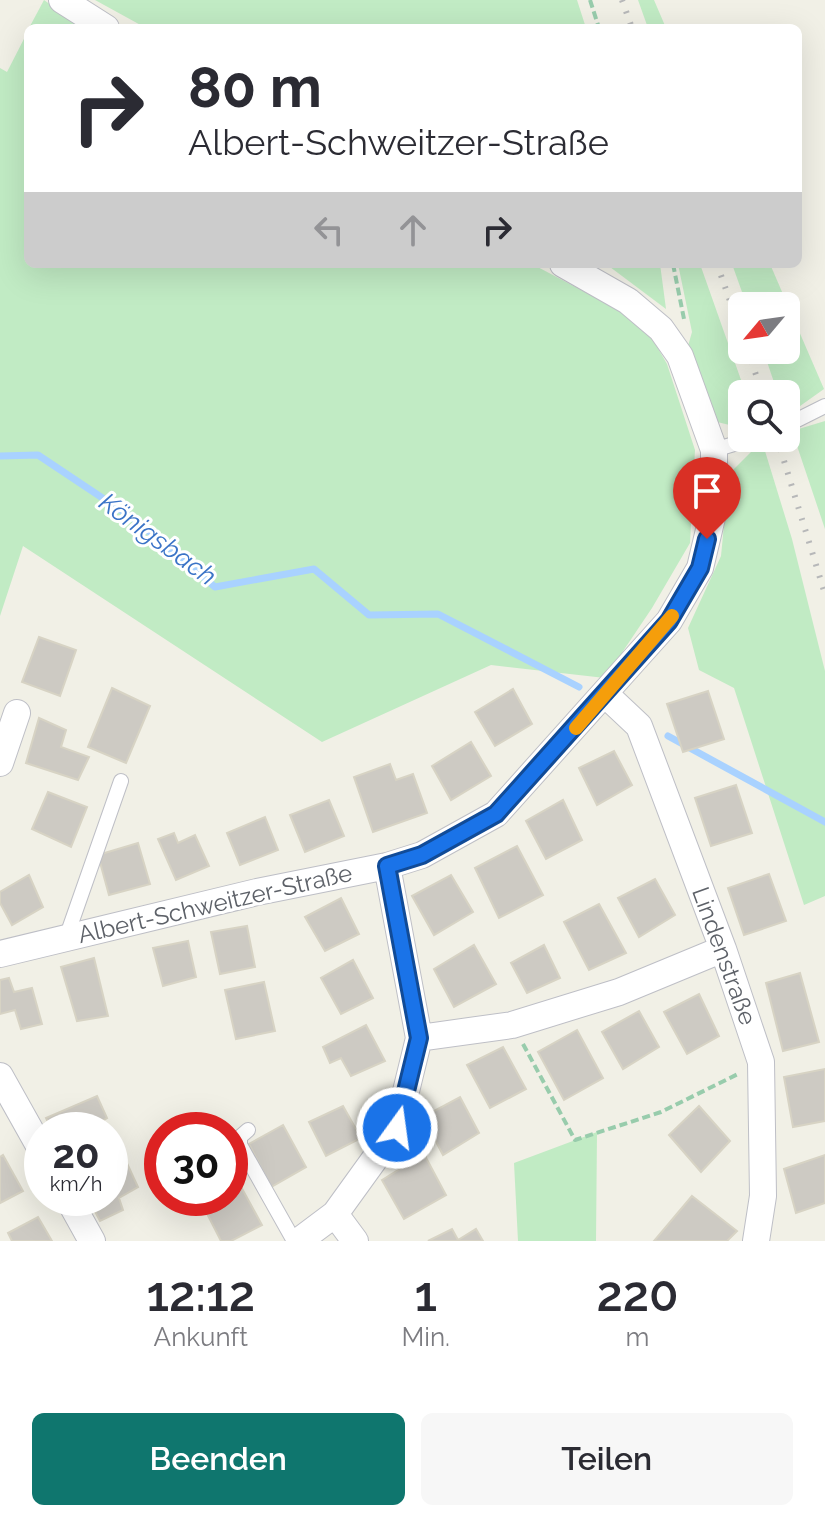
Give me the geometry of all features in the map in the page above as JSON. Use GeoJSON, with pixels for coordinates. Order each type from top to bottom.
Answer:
{"type":"FeatureCollection","features":[{"type":"Feature","properties":{"kind":"street"},"geometry":{"type":"LineString","coordinates":[[62,0],[100,24]]}},
{"type":"Feature","properties":{"kind":"street","name":"Albert-Schweitzer-Straße"},"geometry":{"type":"LineString","coordinates":[[0,954],[257,892],[387,866],[422,855],[496,814],[669,621],[700,568],[714,509],[714,450],[680,356],[661,329],[628,301],[570,268]]}},
{"type":"Feature","properties":{"kind":"street","name":"Lindenstraße"},"geometry":{"type":"LineString","coordinates":[[605,694],[639,726],[723,949],[761,1062],[763,1196],[756,1241]]}},
{"type":"Feature","properties":{"kind":"street"},"geometry":{"type":"LineString","coordinates":[[0,763],[17,713]]}},
{"type":"Feature","properties":{"kind":"street"},"geometry":{"type":"LineString","coordinates":[[296,1241],[335,1214],[397,1128],[419,1038],[387,866]]}},
{"type":"Feature","properties":{"kind":"street"},"geometry":{"type":"LineString","coordinates":[[419,1038],[512,1025],[619,992],[723,949]]}},
{"type":"Feature","properties":{"kind":"street"},"geometry":{"type":"LineString","coordinates":[[0,1076],[24,1119]]}},
{"type":"Feature","properties":{"kind":"street"},"geometry":{"type":"LineString","coordinates":[[335,1214],[355,1241]]}},
{"type":"Feature","properties":{"kind":"street"},"geometry":{"type":"LineString","coordinates":[[78,1216],[92,1241]]}},
{"type":"Feature","properties":{"kind":"lane"},"geometry":{"type":"LineString","coordinates":[[800,418],[825,406]]}},
{"type":"Feature","properties":{"kind":"lane"},"geometry":{"type":"LineString","coordinates":[[714,450],[728,446]]}},
{"type":"Feature","properties":{"kind":"lane"},"geometry":{"type":"LineString","coordinates":[[66,938],[121,781]]}},
{"type":"Feature","properties":{"kind":"lane"},"geometry":{"type":"LineString","coordinates":[[248,1159],[296,1241]]}},
{"type":"Feature","properties":{"kind":"path"},"geometry":{"type":"LineString","coordinates":[[590,0],[598,24]]}},
{"type":"Feature","properties":{"kind":"path"},"geometry":{"type":"LineString","coordinates":[[674,268],[686,333],[680,356]]}},
{"type":"Feature","properties":{"kind":"path"},"geometry":{"type":"LineString","coordinates":[[512,1025],[575,1140],[661,1112],[761,1062]]}},
{"type":"Feature","properties":{"kind":"green space"},"geometry":{"type":"Polygon","coordinates":[[[44,0],[77,24],[31,24],[44,0]]]}},
{"type":"Feature","properties":{"kind":"green space"},"geometry":{"type":"Polygon","coordinates":[[[95,0],[577,0],[585,24],[139,24],[95,0]]]}},
{"type":"Feature","properties":{"kind":"green space"},"geometry":{"type":"Polygon","coordinates":[[[638,0],[654,0],[664,24],[647,24],[638,0]]]}},
{"type":"Feature","properties":{"kind":"green space"},"geometry":{"type":"Polygon","coordinates":[[[24,39],[24,268],[540,268],[619,310],[652,338],[667,364],[695,450],[690,543],[652,608],[605,678],[491,665],[322,742],[23,546],[0,616],[0,68],[7,72],[24,39]]]}},
{"type":"Feature","properties":{"kind":"green space"},"geometry":{"type":"Polygon","coordinates":[[[611,268],[661,268],[666,309],[611,268]]]}},
{"type":"Feature","properties":{"kind":"green space"},"geometry":{"type":"Polygon","coordinates":[[[679,268],[701,268],[728,343],[728,364],[735,364],[741,380],[728,380],[728,425],[713,421],[686,353],[692,332],[679,268]]]}},
{"type":"Feature","properties":{"kind":"green space"},"geometry":{"type":"Polygon","coordinates":[[[733,268],[772,268],[782,292],[742,292],[733,268]]]}},
{"type":"Feature","properties":{"kind":"green space"},"geometry":{"type":"Polygon","coordinates":[[[800,333],[824,389],[800,406],[800,380],[773,380],[768,364],[800,364],[800,333]]]}},
{"type":"Feature","properties":{"kind":"green space"},"geometry":{"type":"Polygon","coordinates":[[[825,421],[825,529],[799,452],[800,429],[825,421]]]}},
{"type":"Feature","properties":{"kind":"green space"},"geometry":{"type":"Polygon","coordinates":[[[751,452],[765,452],[792,539],[825,671],[825,896],[804,905],[734,688],[699,670],[688,628],[721,556],[729,474],[751,452]]]}},
{"type":"Feature","properties":{"kind":"green space"},"geometry":{"type":"Polygon","coordinates":[[[597,1132],[596,1241],[518,1241],[514,1163],[597,1132]]]}},
{"type":"Feature","properties":{"kind":"building"},"geometry":{"type":"Polygon","coordinates":[[[39,637],[76,650],[60,696],[22,682],[39,637]]]}},
{"type":"Feature","properties":{"kind":"building"},"geometry":{"type":"Polygon","coordinates":[[[112,688],[150,706],[126,763],[88,747],[112,688]]]}},
{"type":"Feature","properties":{"kind":"building"},"geometry":{"type":"Polygon","coordinates":[[[513,689],[532,724],[495,746],[475,712],[513,689]]]}},
{"type":"Feature","properties":{"kind":"building"},"geometry":{"type":"Polygon","coordinates":[[[708,691],[724,739],[683,752],[667,704],[708,691]]]}},
{"type":"Feature","properties":{"kind":"building"},"geometry":{"type":"Polygon","coordinates":[[[39,718],[66,730],[61,747],[89,757],[78,780],[26,763],[39,718]]]}},
{"type":"Feature","properties":{"kind":"building"},"geometry":{"type":"Polygon","coordinates":[[[471,742],[491,776],[451,800],[432,766],[471,742]]]}},
{"type":"Feature","properties":{"kind":"building"},"geometry":{"type":"Polygon","coordinates":[[[614,751],[632,785],[597,805],[579,768],[614,751]]]}},
{"type":"Feature","properties":{"kind":"building"},"geometry":{"type":"Polygon","coordinates":[[[390,764],[396,780],[413,774],[427,813],[373,832],[354,777],[390,764]]]}},
{"type":"Feature","properties":{"kind":"building"},"geometry":{"type":"Polygon","coordinates":[[[736,785],[752,833],[711,846],[695,798],[736,785]]]}},
{"type":"Feature","properties":{"kind":"building"},"geometry":{"type":"Polygon","coordinates":[[[48,792],[87,807],[71,847],[32,829],[48,792]]]}},
{"type":"Feature","properties":{"kind":"building"},"geometry":{"type":"Polygon","coordinates":[[[329,800],[344,836],[305,852],[290,815],[329,800]]]}},
{"type":"Feature","properties":{"kind":"building"},"geometry":{"type":"Polygon","coordinates":[[[563,800],[582,840],[546,859],[526,821],[563,800]]]}},
{"type":"Feature","properties":{"kind":"building"},"geometry":{"type":"Polygon","coordinates":[[[265,817],[278,850],[240,865],[227,833],[265,817]]]}},
{"type":"Feature","properties":{"kind":"building"},"geometry":{"type":"Polygon","coordinates":[[[174,833],[178,843],[195,835],[209,866],[176,880],[158,839],[174,833]]]}},
{"type":"Feature","properties":{"kind":"building"},"geometry":{"type":"Polygon","coordinates":[[[138,843],[150,884],[109,895],[98,855],[138,843]]]}},
{"type":"Feature","properties":{"kind":"building"},"geometry":{"type":"Polygon","coordinates":[[[517,846],[543,895],[499,918],[475,868],[517,846]]]}},
{"type":"Feature","properties":{"kind":"building"},"geometry":{"type":"Polygon","coordinates":[[[769,874],[786,921],[744,935],[728,888],[769,874]]]}},
{"type":"Feature","properties":{"kind":"building"},"geometry":{"type":"Polygon","coordinates":[[[29,875],[43,907],[12,925],[0,903],[0,892],[29,875]]]}},
{"type":"Feature","properties":{"kind":"building"},"geometry":{"type":"Polygon","coordinates":[[[451,875],[473,912],[434,935],[412,896],[451,875]]]}},
{"type":"Feature","properties":{"kind":"building"},"geometry":{"type":"Polygon","coordinates":[[[655,879],[675,915],[639,937],[618,898],[655,879]]]}},
{"type":"Feature","properties":{"kind":"building"},"geometry":{"type":"Polygon","coordinates":[[[341,898],[359,934],[325,951],[305,917],[341,898]]]}},
{"type":"Feature","properties":{"kind":"building"},"geometry":{"type":"Polygon","coordinates":[[[599,904],[626,953],[589,970],[564,922],[599,904]]]}},
{"type":"Feature","properties":{"kind":"building"},"geometry":{"type":"Polygon","coordinates":[[[247,926],[255,967],[220,974],[211,932],[247,926]]]}},
{"type":"Feature","properties":{"kind":"building"},"geometry":{"type":"Polygon","coordinates":[[[188,941],[196,977],[163,986],[153,948],[188,941]]]}},
{"type":"Feature","properties":{"kind":"building"},"geometry":{"type":"Polygon","coordinates":[[[474,945],[496,984],[454,1007],[434,969],[474,945]]]}},
{"type":"Feature","properties":{"kind":"building"},"geometry":{"type":"Polygon","coordinates":[[[544,945],[560,978],[527,993],[511,963],[544,945]]]}},
{"type":"Feature","properties":{"kind":"building"},"geometry":{"type":"Polygon","coordinates":[[[94,958],[108,1016],[77,1021],[61,967],[94,958]]]}},
{"type":"Feature","properties":{"kind":"building"},"geometry":{"type":"Polygon","coordinates":[[[353,960],[373,998],[341,1014],[321,978],[353,960]]]}},
{"type":"Feature","properties":{"kind":"building"},"geometry":{"type":"Polygon","coordinates":[[[800,973],[819,1042],[783,1051],[766,983],[800,973]]]}},
{"type":"Feature","properties":{"kind":"building"},"geometry":{"type":"Polygon","coordinates":[[[9,978],[14,992],[32,988],[42,1024],[21,1029],[15,1010],[0,1014],[0,980],[9,978]]]}},
{"type":"Feature","properties":{"kind":"building"},"geometry":{"type":"Polygon","coordinates":[[[264,982],[275,1031],[236,1039],[225,990],[264,982]]]}},
{"type":"Feature","properties":{"kind":"building"},"geometry":{"type":"Polygon","coordinates":[[[699,994],[719,1036],[687,1054],[664,1012],[699,994]]]}},
{"type":"Feature","properties":{"kind":"building"},"geometry":{"type":"Polygon","coordinates":[[[639,1011],[659,1047],[623,1069],[602,1032],[639,1011]]]}},
{"type":"Feature","properties":{"kind":"building"},"geometry":{"type":"Polygon","coordinates":[[[366,1025],[385,1061],[351,1076],[341,1058],[330,1063],[323,1047],[366,1025]]]}},
{"type":"Feature","properties":{"kind":"building"},"geometry":{"type":"Polygon","coordinates":[[[577,1030],[603,1078],[564,1100],[538,1052],[577,1030]]]}},
{"type":"Feature","properties":{"kind":"building"},"geometry":{"type":"Polygon","coordinates":[[[503,1047],[526,1089],[490,1108],[467,1065],[503,1047]]]}},
{"type":"Feature","properties":{"kind":"building"},"geometry":{"type":"Polygon","coordinates":[[[825,1069],[825,1121],[793,1127],[784,1077],[825,1069]]]}},
{"type":"Feature","properties":{"kind":"building"},"geometry":{"type":"Polygon","coordinates":[[[97,1096],[104,1112],[60,1112],[97,1096]]]}},
{"type":"Feature","properties":{"kind":"building"},"geometry":{"type":"Polygon","coordinates":[[[460,1097],[479,1133],[443,1155],[423,1117],[460,1097]]]}},
{"type":"Feature","properties":{"kind":"building"},"geometry":{"type":"Polygon","coordinates":[[[343,1106],[361,1138],[326,1156],[309,1122],[343,1106]]]}},
{"type":"Feature","properties":{"kind":"building"},"geometry":{"type":"Polygon","coordinates":[[[699,1106],[730,1141],[701,1172],[669,1135],[699,1106]]]}},
{"type":"Feature","properties":{"kind":"building"},"geometry":{"type":"Polygon","coordinates":[[[283,1125],[306,1167],[271,1187],[249,1144],[283,1125]]]}},
{"type":"Feature","properties":{"kind":"building"},"geometry":{"type":"Polygon","coordinates":[[[424,1154],[446,1195],[404,1219],[382,1180],[424,1154]]]}},
{"type":"Feature","properties":{"kind":"building"},"geometry":{"type":"Polygon","coordinates":[[[3,1155],[23,1191],[0,1203],[0,1157],[3,1155]]]}},
{"type":"Feature","properties":{"kind":"building"},"geometry":{"type":"Polygon","coordinates":[[[825,1155],[825,1203],[796,1213],[784,1169],[825,1155]]]}},
{"type":"Feature","properties":{"kind":"building"},"geometry":{"type":"Polygon","coordinates":[[[128,1165],[138,1187],[128,1193],[128,1165]]]}},
{"type":"Feature","properties":{"kind":"building"},"geometry":{"type":"Polygon","coordinates":[[[692,1196],[737,1231],[727,1241],[654,1241],[692,1196]]]}},
{"type":"Feature","properties":{"kind":"building"},"geometry":{"type":"Polygon","coordinates":[[[248,1200],[262,1225],[231,1241],[221,1241],[208,1216],[248,1216],[248,1200]]]}},
{"type":"Feature","properties":{"kind":"building"},"geometry":{"type":"Polygon","coordinates":[[[38,1217],[52,1241],[12,1241],[8,1233],[38,1217]]]}},
{"type":"Feature","properties":{"kind":"building"},"geometry":{"type":"Polygon","coordinates":[[[452,1229],[458,1240],[476,1229],[483,1241],[428,1241],[452,1229]]]}},
{"type":"Feature","properties":{"kind":"waterway","name":"Königsbach"},"geometry":{"type":"LineString","coordinates":[[0,456],[38,455],[134,519],[215,587],[314,569],[369,615],[438,614],[579,687]]}},
{"type":"Feature","properties":{"kind":"waterway","name":"Königsbach"},"geometry":{"type":"LineString","coordinates":[[668,736],[825,822]]}},
{"type":"Feature","properties":{"kind":"railway"},"geometry":{"type":"LineString","coordinates":[[622,0],[631,24]]}},
{"type":"Feature","properties":{"kind":"railway"},"geometry":{"type":"LineString","coordinates":[[718,268],[728,295]]}},
{"type":"Feature","properties":{"kind":"railway"},"geometry":{"type":"LineString","coordinates":[[752,364],[758,380]]}},
{"type":"Feature","properties":{"kind":"railway"},"geometry":{"type":"LineString","coordinates":[[781,452],[825,594]]}},
{"type":"Feature","properties":{"kind":"slow traffic"},"geometry":{"type":"LineString","coordinates":[[576,728],[672,616]]}},
{"type":"Feature","properties":{"kind":"route"},"geometry":{"type":"LineString","coordinates":[[397,1128],[419,1038],[387,866],[422,855],[496,814],[669,621],[700,568],[707,539]]}}]}
